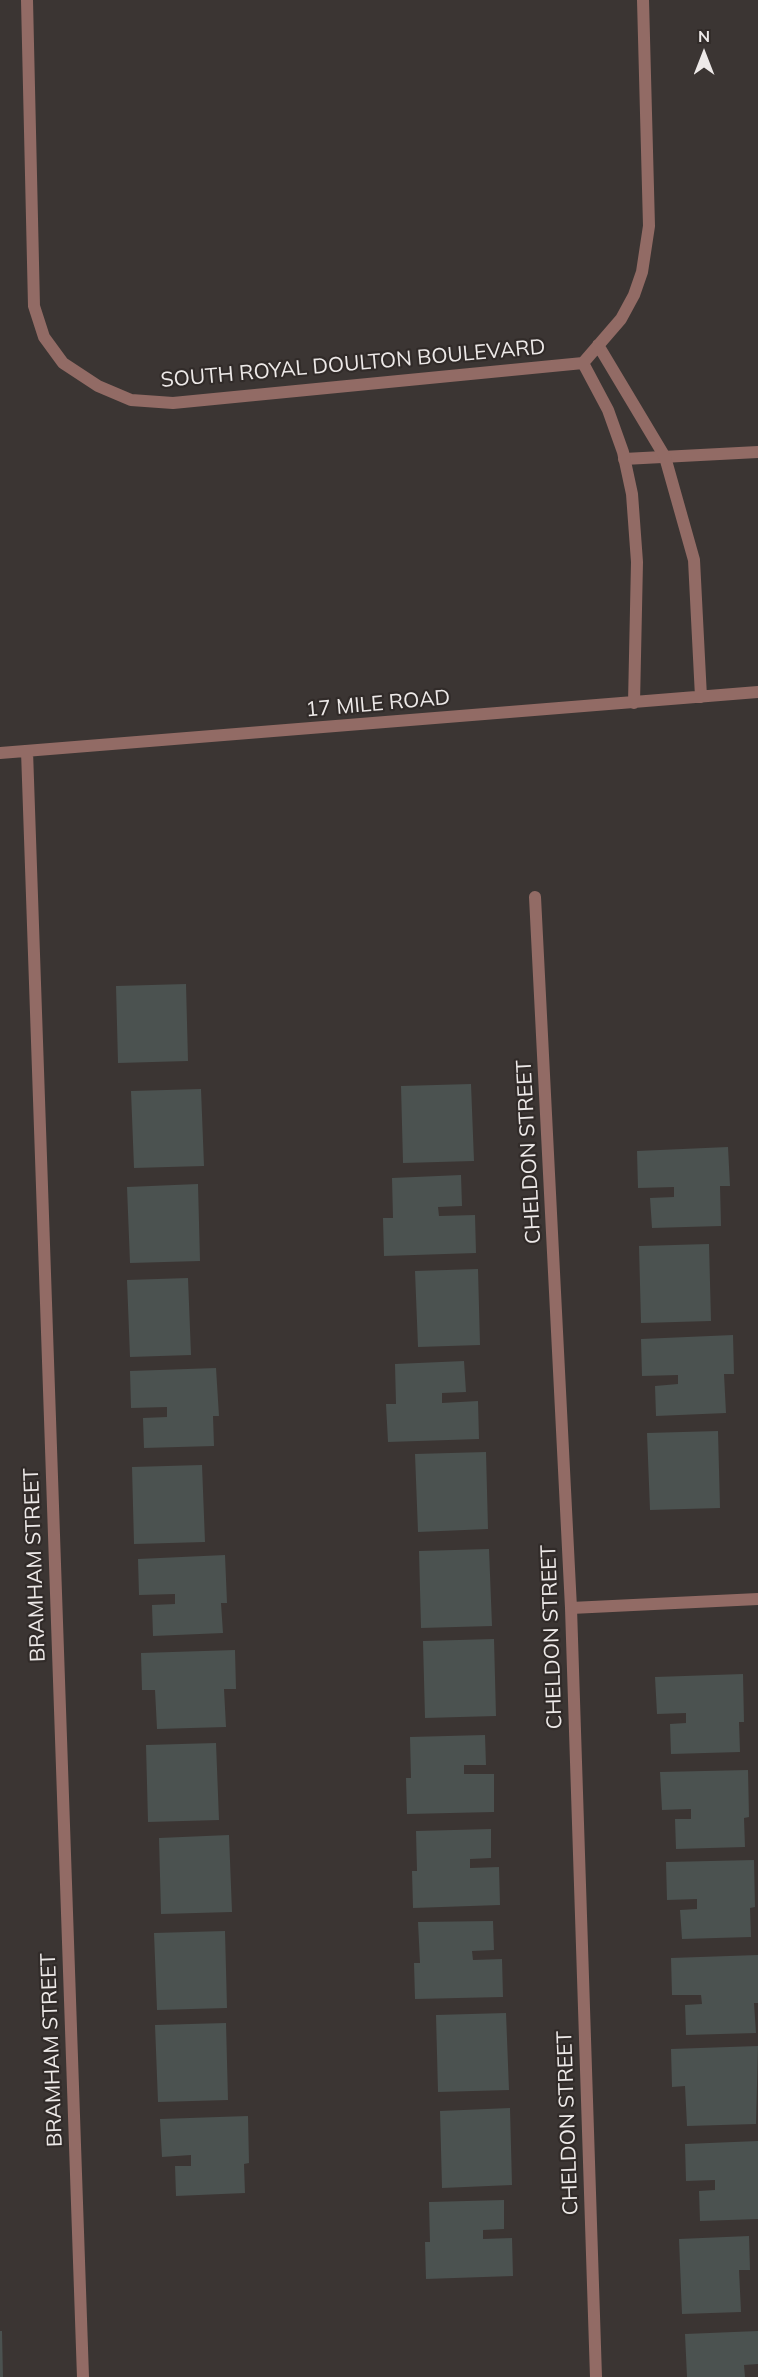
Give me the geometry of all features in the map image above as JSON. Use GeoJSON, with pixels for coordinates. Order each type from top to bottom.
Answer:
{"type":"FeatureCollection","features":[{"type":"Feature","properties":{"kind":"street","name":"SOUTH ROYAL DOULTON BOULEVARD"},"geometry":{"type":"LineString","coordinates":[[27,0],[34,306],[44,337],[63,363],[98,386],[131,400],[173,403],[584,363]]}},
{"type":"Feature","properties":{"kind":"street"},"geometry":{"type":"LineString","coordinates":[[634,703],[637,561],[632,494],[624,459],[608,410],[584,363],[621,320],[634,295],[642,272],[649,226],[643,0]]}},
{"type":"Feature","properties":{"kind":"street"},"geometry":{"type":"LineString","coordinates":[[598,345],[665,458],[694,560],[701,697]]}},
{"type":"Feature","properties":{"kind":"street"},"geometry":{"type":"LineString","coordinates":[[624,459],[758,452]]}},
{"type":"Feature","properties":{"kind":"street","name":"17 MILE ROAD"},"geometry":{"type":"LineString","coordinates":[[0,753],[758,692]]}},
{"type":"Feature","properties":{"kind":"street","name":"BRAMHAM STREET"},"geometry":{"type":"LineString","coordinates":[[27,751],[83,2377]]}},
{"type":"Feature","properties":{"kind":"street","name":"CHELDON STREET"},"geometry":{"type":"LineString","coordinates":[[535,897],[571,1608],[596,2377]]}},
{"type":"Feature","properties":{"kind":"street"},"geometry":{"type":"LineString","coordinates":[[571,1608],[758,1599]]}},
{"type":"Feature","properties":{"kind":"building"},"geometry":{"type":"Polygon","coordinates":[[[186,984],[188,1061],[118,1063],[116,986],[186,984]]]}},
{"type":"Feature","properties":{"kind":"building"},"geometry":{"type":"Polygon","coordinates":[[[471,1084],[474,1161],[403,1163],[401,1086],[471,1084]]]}},
{"type":"Feature","properties":{"kind":"building"},"geometry":{"type":"Polygon","coordinates":[[[201,1089],[204,1166],[134,1168],[131,1091],[201,1089]]]}},
{"type":"Feature","properties":{"kind":"building"},"geometry":{"type":"Polygon","coordinates":[[[728,1147],[730,1186],[720,1186],[721,1226],[652,1228],[650,1198],[674,1197],[674,1187],[638,1188],[637,1151],[728,1147]]]}},
{"type":"Feature","properties":{"kind":"building"},"geometry":{"type":"Polygon","coordinates":[[[461,1175],[462,1206],[438,1207],[439,1216],[475,1215],[476,1253],[384,1256],[383,1218],[393,1218],[392,1178],[461,1175]]]}},
{"type":"Feature","properties":{"kind":"building"},"geometry":{"type":"Polygon","coordinates":[[[198,1184],[200,1261],[130,1263],[127,1187],[198,1184]]]}},
{"type":"Feature","properties":{"kind":"building"},"geometry":{"type":"Polygon","coordinates":[[[709,1244],[711,1321],[641,1323],[639,1246],[709,1244]]]}},
{"type":"Feature","properties":{"kind":"building"},"geometry":{"type":"Polygon","coordinates":[[[478,1269],[480,1345],[418,1347],[415,1271],[478,1269]]]}},
{"type":"Feature","properties":{"kind":"building"},"geometry":{"type":"Polygon","coordinates":[[[188,1278],[191,1355],[130,1357],[127,1280],[188,1278]]]}},
{"type":"Feature","properties":{"kind":"building"},"geometry":{"type":"Polygon","coordinates":[[[733,1335],[734,1374],[724,1374],[726,1413],[656,1416],[655,1386],[678,1384],[678,1375],[642,1376],[641,1339],[733,1335]]]}},
{"type":"Feature","properties":{"kind":"building"},"geometry":{"type":"Polygon","coordinates":[[[464,1361],[466,1392],[442,1393],[442,1403],[478,1401],[479,1439],[388,1442],[386,1404],[396,1404],[395,1364],[464,1361]]]}},
{"type":"Feature","properties":{"kind":"building"},"geometry":{"type":"Polygon","coordinates":[[[216,1368],[219,1416],[213,1416],[214,1446],[144,1448],[143,1418],[167,1417],[167,1407],[131,1408],[130,1371],[216,1368]]]}},
{"type":"Feature","properties":{"kind":"building"},"geometry":{"type":"Polygon","coordinates":[[[718,1431],[720,1508],[650,1510],[647,1433],[718,1431]]]}},
{"type":"Feature","properties":{"kind":"building"},"geometry":{"type":"Polygon","coordinates":[[[486,1452],[488,1529],[418,1532],[415,1454],[486,1452]]]}},
{"type":"Feature","properties":{"kind":"building"},"geometry":{"type":"Polygon","coordinates":[[[202,1465],[205,1542],[134,1544],[132,1467],[202,1465]]]}},
{"type":"Feature","properties":{"kind":"building"},"geometry":{"type":"Polygon","coordinates":[[[489,1549],[492,1626],[421,1628],[419,1551],[489,1549]]]}},
{"type":"Feature","properties":{"kind":"building"},"geometry":{"type":"Polygon","coordinates":[[[225,1555],[227,1603],[221,1603],[223,1633],[153,1636],[152,1605],[175,1604],[175,1594],[139,1595],[138,1559],[225,1555]]]}},
{"type":"Feature","properties":{"kind":"building"},"geometry":{"type":"Polygon","coordinates":[[[494,1639],[496,1716],[425,1718],[423,1641],[494,1639]]]}},
{"type":"Feature","properties":{"kind":"building"},"geometry":{"type":"Polygon","coordinates":[[[235,1650],[236,1689],[224,1689],[226,1727],[157,1729],[155,1690],[142,1690],[141,1653],[235,1650]]]}},
{"type":"Feature","properties":{"kind":"building"},"geometry":{"type":"Polygon","coordinates":[[[743,1674],[744,1722],[739,1722],[740,1752],[671,1754],[670,1724],[686,1723],[686,1713],[657,1714],[655,1677],[743,1674]]]}},
{"type":"Feature","properties":{"kind":"building"},"geometry":{"type":"Polygon","coordinates":[[[485,1735],[486,1765],[464,1765],[464,1774],[494,1774],[494,1812],[407,1814],[406,1778],[411,1778],[410,1737],[485,1735]]]}},
{"type":"Feature","properties":{"kind":"building"},"geometry":{"type":"Polygon","coordinates":[[[216,1743],[219,1820],[148,1822],[146,1745],[216,1743]]]}},
{"type":"Feature","properties":{"kind":"building"},"geometry":{"type":"Polygon","coordinates":[[[748,1770],[749,1817],[744,1818],[745,1847],[676,1849],[675,1819],[691,1819],[691,1809],[662,1810],[660,1772],[748,1770]]]}},
{"type":"Feature","properties":{"kind":"building"},"geometry":{"type":"Polygon","coordinates":[[[491,1829],[491,1858],[470,1859],[470,1868],[499,1867],[500,1905],[413,1908],[412,1871],[417,1871],[416,1831],[491,1829]]]}},
{"type":"Feature","properties":{"kind":"building"},"geometry":{"type":"Polygon","coordinates":[[[229,1835],[232,1912],[161,1914],[159,1838],[229,1835]]]}},
{"type":"Feature","properties":{"kind":"building"},"geometry":{"type":"Polygon","coordinates":[[[754,1860],[755,1907],[750,1908],[751,1937],[682,1939],[680,1910],[697,1909],[697,1899],[667,1900],[666,1862],[754,1860]]]}},
{"type":"Feature","properties":{"kind":"building"},"geometry":{"type":"Polygon","coordinates":[[[493,1921],[494,1950],[472,1951],[473,1960],[502,1959],[503,1997],[415,1999],[414,1963],[420,1963],[418,1922],[493,1921]]]}},
{"type":"Feature","properties":{"kind":"building"},"geometry":{"type":"Polygon","coordinates":[[[225,1931],[227,2008],[157,2010],[154,1933],[225,1931]]]}},
{"type":"Feature","properties":{"kind":"building"},"geometry":{"type":"Polygon","coordinates":[[[758,1955],[758,2003],[754,2003],[756,2033],[686,2035],[685,2005],[702,2004],[701,1995],[672,1995],[671,1958],[758,1955]]]}},
{"type":"Feature","properties":{"kind":"building"},"geometry":{"type":"Polygon","coordinates":[[[506,2013],[509,2090],[438,2092],[436,2015],[506,2013]]]}},
{"type":"Feature","properties":{"kind":"building"},"geometry":{"type":"Polygon","coordinates":[[[226,2023],[228,2100],[158,2102],[155,2025],[226,2023]]]}},
{"type":"Feature","properties":{"kind":"building"},"geometry":{"type":"Polygon","coordinates":[[[758,2046],[756,2124],[687,2126],[685,2086],[672,2087],[671,2049],[758,2046]]]}},
{"type":"Feature","properties":{"kind":"building"},"geometry":{"type":"Polygon","coordinates":[[[510,2108],[512,2185],[442,2188],[440,2111],[510,2108]]]}},
{"type":"Feature","properties":{"kind":"building"},"geometry":{"type":"Polygon","coordinates":[[[248,2116],[249,2163],[244,2164],[245,2193],[176,2196],[175,2166],[191,2166],[191,2155],[162,2157],[160,2119],[248,2116]]]}},
{"type":"Feature","properties":{"kind":"building"},"geometry":{"type":"Polygon","coordinates":[[[758,2141],[758,2219],[700,2221],[699,2191],[715,2190],[715,2180],[686,2181],[685,2144],[758,2141]]]}},
{"type":"Feature","properties":{"kind":"building"},"geometry":{"type":"Polygon","coordinates":[[[504,2200],[504,2229],[483,2230],[483,2239],[512,2238],[513,2276],[426,2279],[425,2242],[430,2242],[429,2202],[504,2200]]]}},
{"type":"Feature","properties":{"kind":"building"},"geometry":{"type":"Polygon","coordinates":[[[749,2236],[750,2270],[739,2270],[741,2312],[682,2314],[679,2239],[749,2236]]]}},
{"type":"Feature","properties":{"kind":"building"},"geometry":{"type":"Polygon","coordinates":[[[0,2331],[2,2331],[3,2377],[0,2377],[0,2331]]]}},
{"type":"Feature","properties":{"kind":"building"},"geometry":{"type":"Polygon","coordinates":[[[758,2331],[758,2364],[744,2365],[745,2377],[687,2377],[685,2334],[758,2331]]]}}]}
